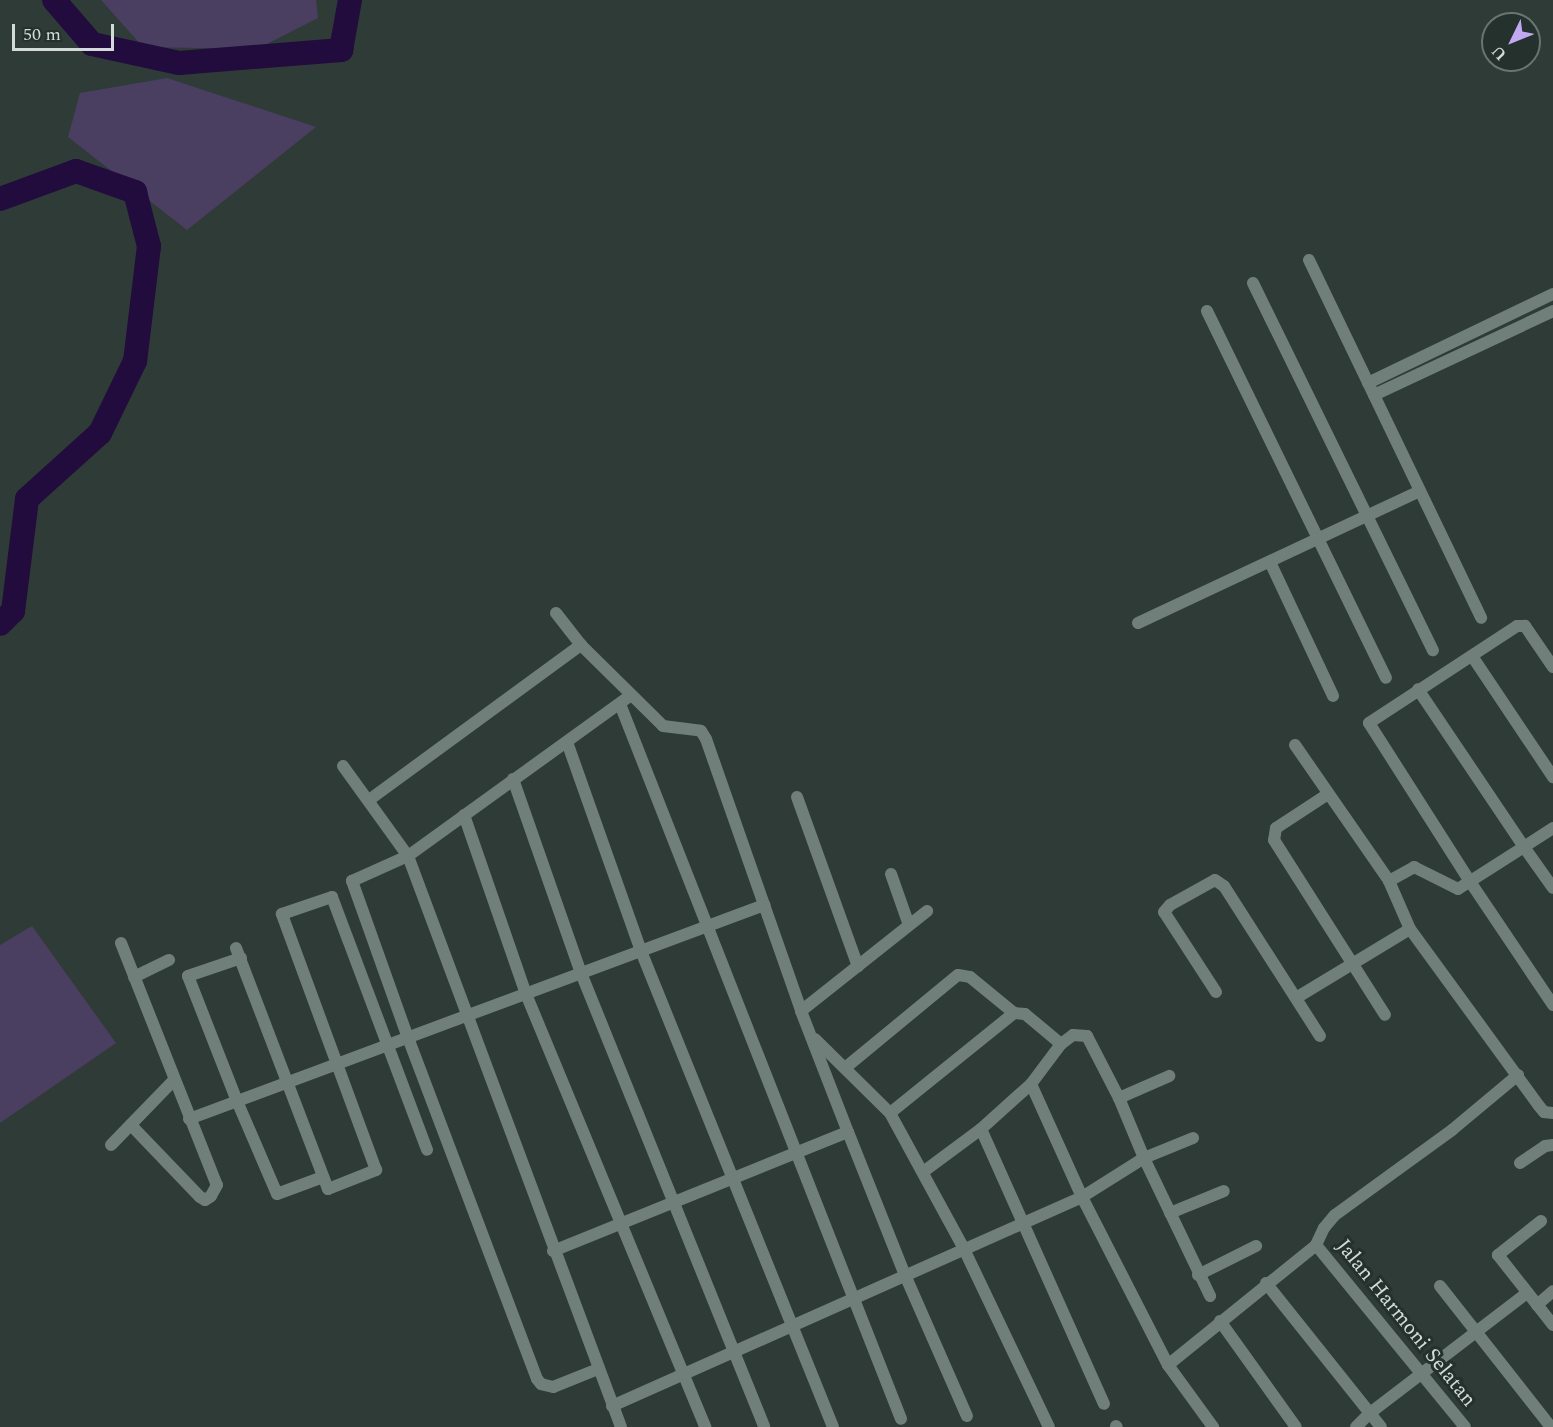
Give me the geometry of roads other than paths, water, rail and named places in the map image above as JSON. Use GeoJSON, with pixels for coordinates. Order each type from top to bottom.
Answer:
{"type":"FeatureCollection","features":[{"type":"Feature","properties":{"kind":"street"},"geometry":{"type":"LineString","coordinates":[[1309,260],[1481,618]]}},
{"type":"Feature","properties":{"kind":"street"},"geometry":{"type":"LineString","coordinates":[[1253,283],[1433,650]]}},
{"type":"Feature","properties":{"kind":"street"},"geometry":{"type":"LineString","coordinates":[[1368,382],[1553,294]]}},
{"type":"Feature","properties":{"kind":"street"},"geometry":{"type":"LineString","coordinates":[[1374,395],[1553,310]]}},
{"type":"Feature","properties":{"kind":"street"},"geometry":{"type":"LineString","coordinates":[[1207,311],[1386,678]]}},
{"type":"Feature","properties":{"kind":"street"},"geometry":{"type":"LineString","coordinates":[[1476,331],[1483,344]]}},
{"type":"Feature","properties":{"kind":"street"},"geometry":{"type":"LineString","coordinates":[[1138,623],[1420,491]]}},
{"type":"Feature","properties":{"kind":"street"},"geometry":{"type":"LineString","coordinates":[[1270,562],[1333,696]]}},
{"type":"Feature","properties":{"kind":"street"},"geometry":{"type":"LineString","coordinates":[[556,613],[625,700],[663,726],[700,731],[706,739],[801,1011],[905,1275],[967,1416]]}},
{"type":"Feature","properties":{"kind":"street"},"geometry":{"type":"LineString","coordinates":[[1553,667],[1525,626],[1521,625],[1373,718],[1369,723],[1471,883],[1553,1005]]}},
{"type":"Feature","properties":{"kind":"street"},"geometry":{"type":"LineString","coordinates":[[369,800],[581,645]]}},
{"type":"Feature","properties":{"kind":"street"},"geometry":{"type":"LineString","coordinates":[[1472,656],[1553,777]]}},
{"type":"Feature","properties":{"kind":"street"},"geometry":{"type":"LineString","coordinates":[[1418,689],[1553,888]]}},
{"type":"Feature","properties":{"kind":"street"},"geometry":{"type":"LineString","coordinates":[[598,1369],[553,1387],[541,1384],[537,1379],[408,1038],[352,881],[408,856],[625,700]]}},
{"type":"Feature","properties":{"kind":"street"},"geometry":{"type":"LineString","coordinates":[[625,700],[705,927],[901,1419]]}},
{"type":"Feature","properties":{"kind":"street"},"geometry":{"type":"LineString","coordinates":[[567,742],[641,951],[833,1427]]}},
{"type":"Feature","properties":{"kind":"street"},"geometry":{"type":"LineString","coordinates":[[1295,745],[1389,881],[1410,929],[1539,1106],[1545,1112],[1553,1113]]}},
{"type":"Feature","properties":{"kind":"street"},"geometry":{"type":"LineString","coordinates":[[343,766],[408,856],[621,1427]]}},
{"type":"Feature","properties":{"kind":"street"},"geometry":{"type":"LineString","coordinates":[[513,779],[581,973],[764,1427]]}},
{"type":"Feature","properties":{"kind":"street"},"geometry":{"type":"LineString","coordinates":[[1328,794],[1276,828],[1273,836],[1354,962],[1385,1015]]}},
{"type":"Feature","properties":{"kind":"street"},"geometry":{"type":"LineString","coordinates":[[797,797],[858,966]]}},
{"type":"Feature","properties":{"kind":"street"},"geometry":{"type":"LineString","coordinates":[[464,815],[526,994],[705,1427]]}},
{"type":"Feature","properties":{"kind":"street"},"geometry":{"type":"LineString","coordinates":[[1389,881],[1414,867],[1454,888],[1464,888],[1553,828]]}},
{"type":"Feature","properties":{"kind":"street"},"geometry":{"type":"LineString","coordinates":[[891,874],[909,925]]}},
{"type":"Feature","properties":{"kind":"street"},"geometry":{"type":"LineString","coordinates":[[1216,992],[1164,912],[1170,905],[1215,880],[1224,886],[1320,1036]]}},
{"type":"Feature","properties":{"kind":"street"},"geometry":{"type":"LineString","coordinates":[[323,1177],[277,1194],[237,1101],[188,976],[238,953],[328,1189],[376,1170],[282,914],[332,897],[427,1150]]}},
{"type":"Feature","properties":{"kind":"street"},"geometry":{"type":"LineString","coordinates":[[189,1119],[764,905]]}},
{"type":"Feature","properties":{"kind":"street"},"geometry":{"type":"LineString","coordinates":[[801,1011],[927,911]]}},
{"type":"Feature","properties":{"kind":"street"},"geometry":{"type":"LineString","coordinates":[[1296,998],[1410,929]]}},
{"type":"Feature","properties":{"kind":"street"},"geometry":{"type":"LineString","coordinates":[[121,943],[217,1185],[205,1200],[131,1125]]}},
{"type":"Feature","properties":{"kind":"street"},"geometry":{"type":"LineString","coordinates":[[134,977],[169,960]]}},
{"type":"Feature","properties":{"kind":"street"},"geometry":{"type":"LineString","coordinates":[[845,1068],[958,975],[970,977],[1014,1013],[1025,1014],[1061,1044]]}},
{"type":"Feature","properties":{"kind":"street"},"geometry":{"type":"LineString","coordinates":[[890,1113],[1014,1013]]}},
{"type":"Feature","properties":{"kind":"street"},"geometry":{"type":"LineString","coordinates":[[923,1172],[981,1129],[1032,1084],[1061,1044],[1073,1035],[1082,1034],[1091,1040],[1198,1275],[1210,1296]]}},
{"type":"Feature","properties":{"kind":"street"},"geometry":{"type":"LineString","coordinates":[[811,1036],[890,1113],[964,1250],[1049,1427]]}},
{"type":"Feature","properties":{"kind":"street"},"geometry":{"type":"LineString","coordinates":[[1168,1365],[1266,1283],[1316,1245],[1324,1228],[1335,1215],[1452,1130],[1518,1075]]}},
{"type":"Feature","properties":{"kind":"street"},"geometry":{"type":"LineString","coordinates":[[1119,1098],[1169,1076]]}},
{"type":"Feature","properties":{"kind":"street"},"geometry":{"type":"LineString","coordinates":[[111,1146],[174,1080]]}},
{"type":"Feature","properties":{"kind":"street"},"geometry":{"type":"LineString","coordinates":[[1032,1084],[1082,1197],[1168,1365],[1214,1427]]}},
{"type":"Feature","properties":{"kind":"street"},"geometry":{"type":"LineString","coordinates":[[981,1129],[1104,1404]]}},
{"type":"Feature","properties":{"kind":"street"},"geometry":{"type":"LineString","coordinates":[[554,1251],[848,1132]]}},
{"type":"Feature","properties":{"kind":"street"},"geometry":{"type":"LineString","coordinates":[[612,1406],[1082,1197],[1144,1158],[1193,1138]]}},
{"type":"Feature","properties":{"kind":"street"},"geometry":{"type":"LineString","coordinates":[[1520,1163],[1545,1146],[1553,1145]]}},
{"type":"Feature","properties":{"kind":"street"},"geometry":{"type":"LineString","coordinates":[[1170,1213],[1224,1191]]}},
{"type":"Feature","properties":{"kind":"street"},"geometry":{"type":"LineString","coordinates":[[1541,1221],[1498,1255],[1553,1325]]}},
{"type":"Feature","properties":{"kind":"street","name":"Jalan Harmoni Selatan"},"geometry":{"type":"LineString","coordinates":[[1316,1245],[1465,1427]]}},
{"type":"Feature","properties":{"kind":"street"},"geometry":{"type":"LineString","coordinates":[[1198,1275],[1257,1246]]}},
{"type":"Feature","properties":{"kind":"street"},"geometry":{"type":"LineString","coordinates":[[1266,1283],[1381,1427]]}},
{"type":"Feature","properties":{"kind":"street"},"geometry":{"type":"LineString","coordinates":[[1440,1286],[1551,1427]]}},
{"type":"Feature","properties":{"kind":"street"},"geometry":{"type":"LineString","coordinates":[[1537,1305],[1553,1291]]}},
{"type":"Feature","properties":{"kind":"street"},"geometry":{"type":"LineString","coordinates":[[1356,1427],[1370,1413],[1527,1293]]}},
{"type":"Feature","properties":{"kind":"street"},"geometry":{"type":"LineString","coordinates":[[1220,1321],[1296,1427]]}},
{"type":"Feature","properties":{"kind":"waterway"},"geometry":{"type":"LineString","coordinates":[[54,0],[92,44],[179,63],[341,50],[350,0]]}},
{"type":"Feature","properties":{"kind":"waterway"},"geometry":{"type":"LineString","coordinates":[[0,199],[76,171],[135,192],[149,246],[135,361],[100,433],[27,499],[13,611],[0,624]]}}]}
